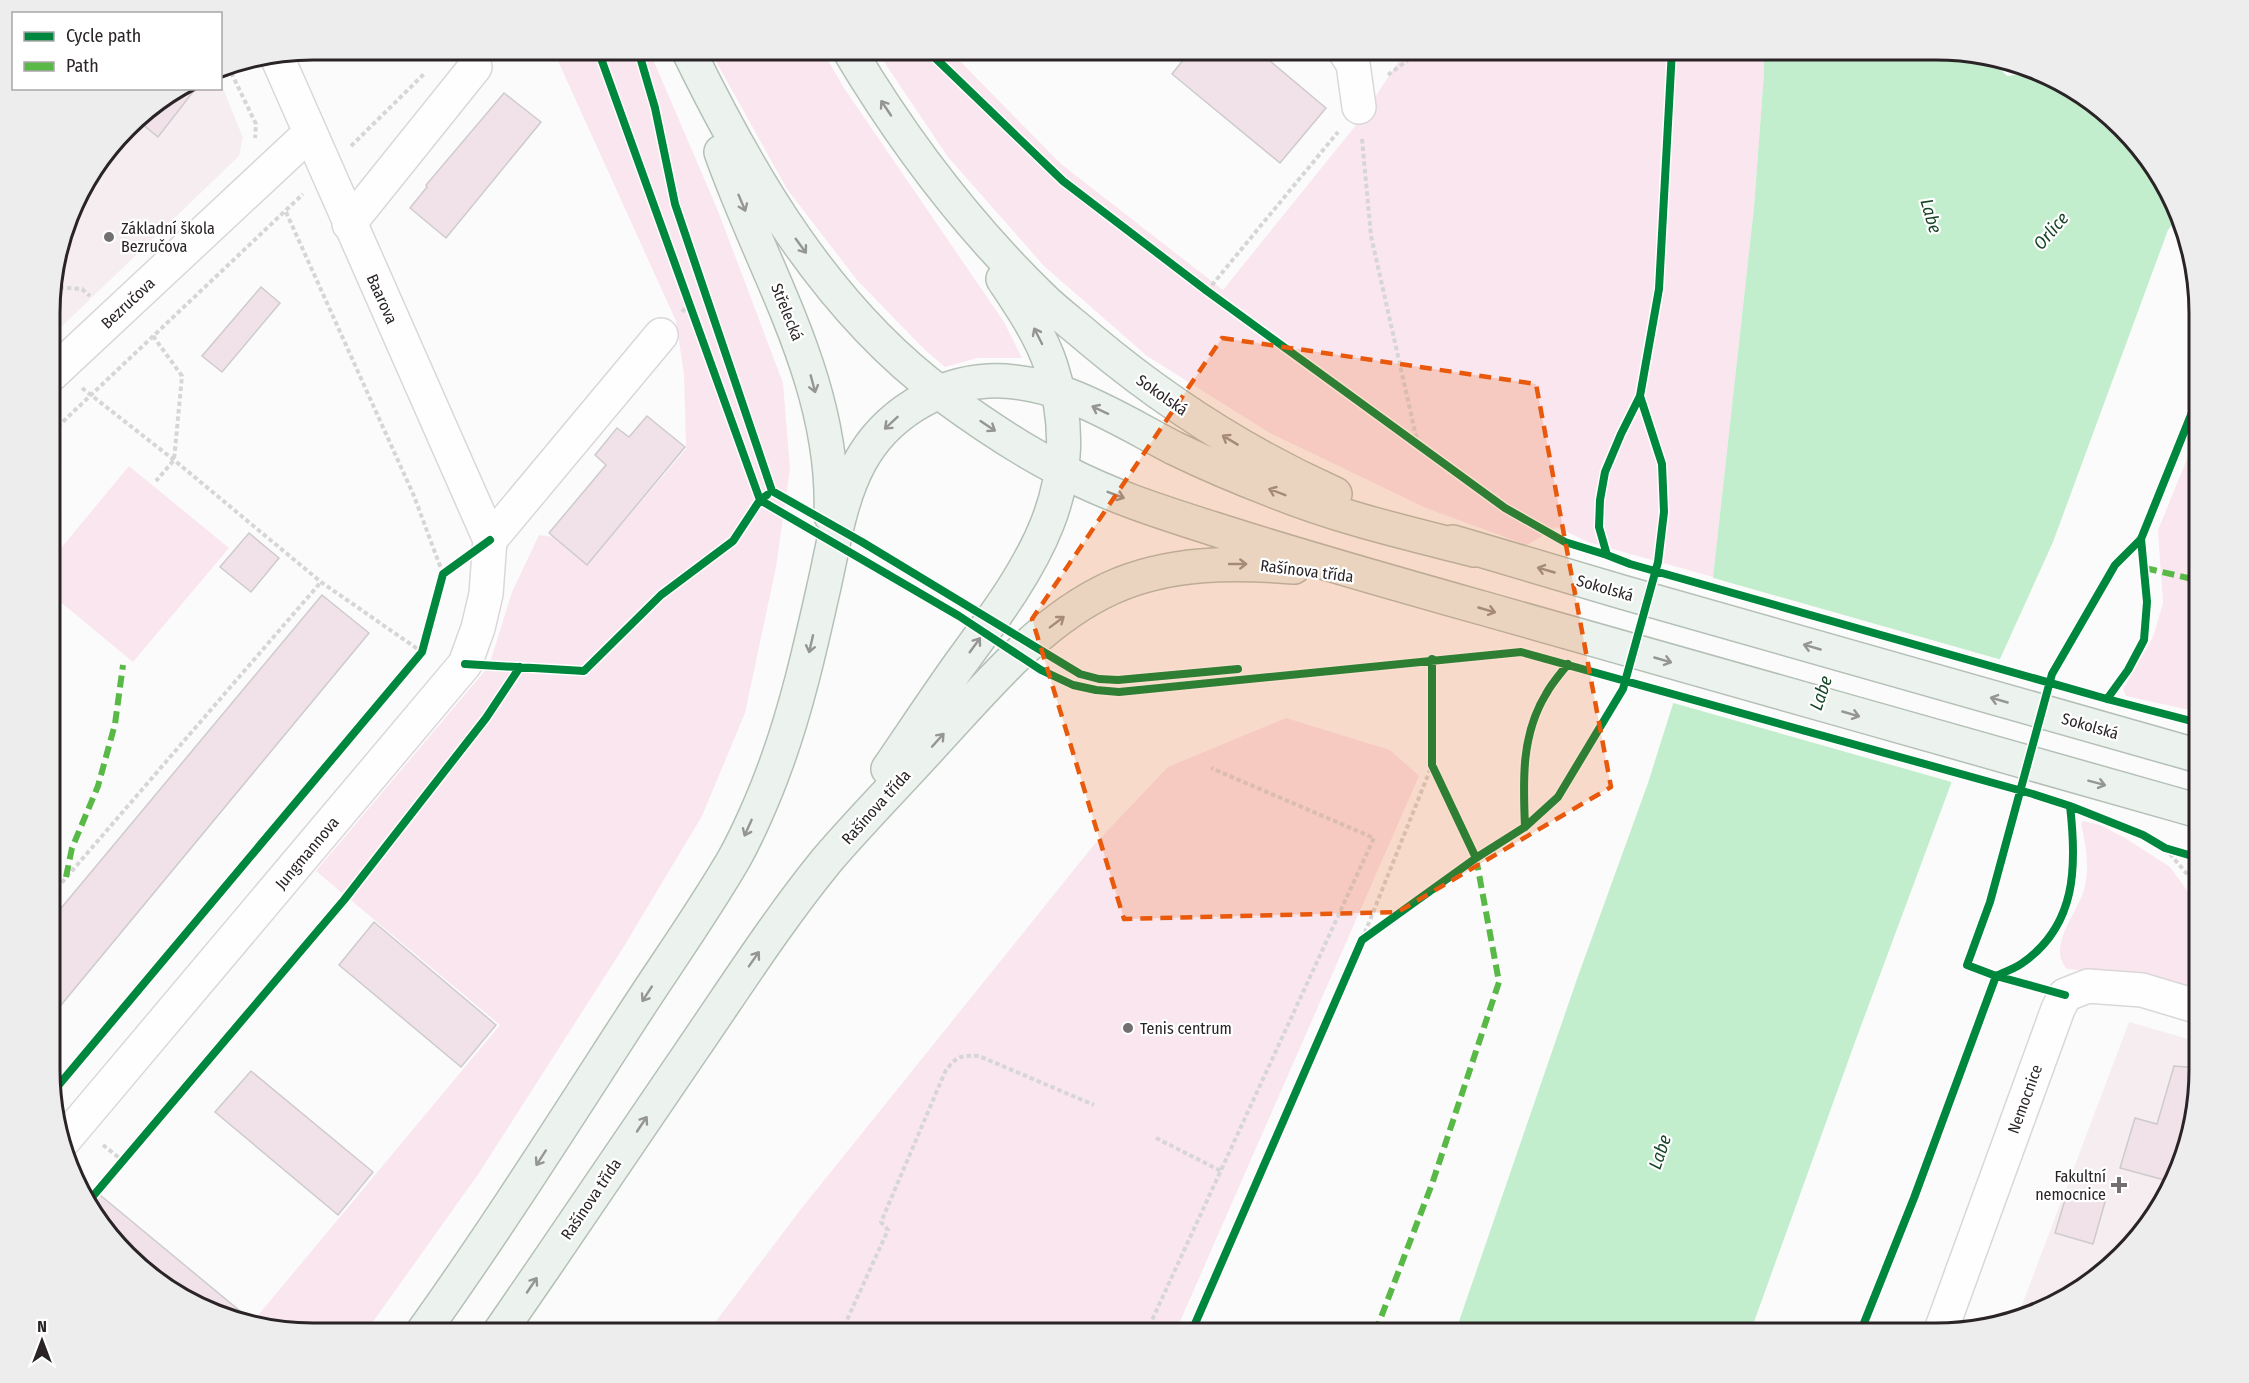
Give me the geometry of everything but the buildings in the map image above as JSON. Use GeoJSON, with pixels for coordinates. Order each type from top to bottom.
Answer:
{"type":"FeatureCollection","features":[{"type":"Feature","properties":{"kind":"main road","name":"Střelecká"},"geometry":{"type":"LineString","coordinates":[[690,60],[724,159],[807,363],[825,427],[832,494],[824,586]]}},
{"type":"Feature","properties":{"kind":"main road","name":"Střelecká"},"geometry":{"type":"LineString","coordinates":[[692,60],[733,139],[765,194],[829,284],[862,321],[892,351],[940,392],[993,430],[1063,472]]}},
{"type":"Feature","properties":{"kind":"main road"},"geometry":{"type":"LineString","coordinates":[[827,860],[940,692],[1001,608],[1027,566],[1057,501],[1063,472],[1063,428],[1058,391],[1051,365],[1029,319],[1001,274],[918,157],[855,60]]}},
{"type":"Feature","properties":{"kind":"main road","name":"Sokolská"},"geometry":{"type":"LineString","coordinates":[[918,157],[956,204],[1042,298],[1130,373],[1229,440],[1272,464],[1379,513],[1474,550],[2189,753]]}},
{"type":"Feature","properties":{"kind":"main road"},"geometry":{"type":"LineString","coordinates":[[430,1323],[477,1256],[736,856],[775,767],[803,678],[839,520],[850,485],[861,461],[878,435],[896,418],[940,392],[983,381],[1011,381],[1058,391],[1205,462],[1277,493],[1389,528],[1474,550]]}},
{"type":"Feature","properties":{"kind":"main road"},"geometry":{"type":"LineString","coordinates":[[1063,472],[1153,509],[1245,539],[1431,594],[2189,808]]}},
{"type":"Feature","properties":{"kind":"main road","name":"Rašínova třída"},"geometry":{"type":"LineString","coordinates":[[507,1323],[764,946],[827,860],[997,675],[1054,623],[1108,589],[1136,578],[1163,570],[1233,564],[1307,568],[1351,575],[1431,594]]}},
{"type":"Feature","properties":{"kind":"street"},"geometry":{"type":"LineString","coordinates":[[1350,60],[1353,64],[1359,107]]}},
{"type":"Feature","properties":{"kind":"street","name":"Baarova"},"geometry":{"type":"LineString","coordinates":[[279,62],[490,540]]}},
{"type":"Feature","properties":{"kind":"street"},"geometry":{"type":"LineString","coordinates":[[349,224],[475,67]]}},
{"type":"Feature","properties":{"kind":"street","name":"Bezručova"},"geometry":{"type":"LineString","coordinates":[[60,366],[309,134]]}},
{"type":"Feature","properties":{"kind":"street"},"geometry":{"type":"LineString","coordinates":[[490,540],[661,335]]}},
{"type":"Feature","properties":{"kind":"street","name":"Jungmannova"},"geometry":{"type":"LineString","coordinates":[[69,1135],[465,664],[478,628],[486,594],[490,540]]}},
{"type":"Feature","properties":{"kind":"street","name":"Nemocnice"},"geometry":{"type":"LineString","coordinates":[[1944,1323],[2065,995],[2088,986],[2107,986],[2142,990],[2189,1004]]}},
{"type":"Feature","properties":{"kind":"path"},"geometry":{"type":"LineString","coordinates":[[60,425],[286,212],[432,66]]}},
{"type":"Feature","properties":{"kind":"path"},"geometry":{"type":"LineString","coordinates":[[1359,107],[1371,236],[1418,445]]}},
{"type":"Feature","properties":{"kind":"path"},"geometry":{"type":"LineString","coordinates":[[1207,291],[1285,195]]}},
{"type":"Feature","properties":{"kind":"path"},"geometry":{"type":"LineString","coordinates":[[286,212],[414,496],[443,574],[440,585]]}},
{"type":"Feature","properties":{"kind":"path"},"geometry":{"type":"LineString","coordinates":[[1198,284],[1216,298]]}},
{"type":"Feature","properties":{"kind":"path"},"geometry":{"type":"LineString","coordinates":[[687,295],[694,314]]}},
{"type":"Feature","properties":{"kind":"path"},"geometry":{"type":"LineString","coordinates":[[153,336],[182,376],[174,460],[156,481]]}},
{"type":"Feature","properties":{"kind":"path"},"geometry":{"type":"LineString","coordinates":[[60,373],[174,460],[321,582],[422,652],[453,679]]}},
{"type":"Feature","properties":{"kind":"path"},"geometry":{"type":"LineString","coordinates":[[1409,438],[1428,452]]}},
{"type":"Feature","properties":{"kind":"path"},"geometry":{"type":"LineString","coordinates":[[443,574],[490,540]]}},
{"type":"Feature","properties":{"kind":"path"},"geometry":{"type":"LineString","coordinates":[[60,885],[321,582]]}},
{"type":"Feature","properties":{"kind":"path"},"geometry":{"type":"LineString","coordinates":[[414,662],[422,652],[425,641]]}},
{"type":"Feature","properties":{"kind":"path"},"geometry":{"type":"LineString","coordinates":[[1358,951],[1432,765],[1432,753]]}},
{"type":"Feature","properties":{"kind":"path"},"geometry":{"type":"LineString","coordinates":[[1432,765],[1437,776]]}},
{"type":"Feature","properties":{"kind":"path"},"geometry":{"type":"LineString","coordinates":[[1151,1323],[1374,838],[1211,768]]}},
{"type":"Feature","properties":{"kind":"path"},"geometry":{"type":"LineString","coordinates":[[2162,846],[2177,851]]}},
{"type":"Feature","properties":{"kind":"path"},"geometry":{"type":"LineString","coordinates":[[2162,846],[2189,877]]}},
{"type":"Feature","properties":{"kind":"path"},"geometry":{"type":"LineString","coordinates":[[1362,940],[1372,933]]}},
{"type":"Feature","properties":{"kind":"path"},"geometry":{"type":"LineString","coordinates":[[846,1323],[888,1230],[880,1222],[945,1072],[954,1059],[966,1055],[979,1056],[1094,1105]]}},
{"type":"Feature","properties":{"kind":"path"},"geometry":{"type":"LineString","coordinates":[[1156,1138],[1221,1171]]}},
{"type":"Feature","properties":{"kind":"path"},"geometry":{"type":"LineString","coordinates":[[116,1170],[130,1152]]}},
{"type":"Feature","properties":{"kind":"highlighted area"},"geometry":{"type":"Polygon","coordinates":[[[1222,338],[1536,384],[1611,787],[1398,912],[1124,919],[1032,619],[1222,338]]]}},
{"type":"Feature","properties":{"kind":"shaded area"},"geometry":{"type":"Polygon","coordinates":[[[558,60],[653,60],[718,211],[783,383],[790,469],[776,567],[745,713],[702,816],[623,948],[479,1173],[372,1323],[313,1323],[280,1321],[257,1317],[500,1025],[316,871],[489,666],[512,592],[539,535],[554,537],[587,565],[686,449],[684,374],[676,321],[558,60]]]}},
{"type":"Feature","properties":{"kind":"shaded area"},"geometry":{"type":"Polygon","coordinates":[[[716,60],[828,60],[844,88],[1004,322],[1022,358],[977,358],[945,367],[924,349],[857,280],[787,189],[716,60]]]}},
{"type":"Feature","properties":{"kind":"shaded area"},"geometry":{"type":"Polygon","coordinates":[[[883,60],[959,60],[1061,164],[1223,290],[1360,120],[1399,60],[1764,60],[1754,207],[1713,577],[1588,542],[1557,527],[1527,545],[1426,508],[1270,433],[1147,356],[1044,266],[948,157],[883,60]]]}},
{"type":"Feature","properties":{"kind":"shaded area","name":"Základní škola Bezručova"},"geometry":{"type":"Polygon","coordinates":[[[222,86],[243,138],[239,156],[60,328],[62,280],[73,231],[94,186],[112,159],[134,134],[159,112],[186,94],[194,90],[222,90],[222,86]]]}},
{"type":"Feature","properties":{"kind":"shaded area"},"geometry":{"type":"Polygon","coordinates":[[[2189,454],[2189,710],[2126,696],[2123,689],[2153,637],[2163,603],[2158,530],[2189,454]]]}},
{"type":"Feature","properties":{"kind":"shaded area"},"geometry":{"type":"Polygon","coordinates":[[[129,466],[229,548],[133,662],[60,602],[60,549],[129,466]]]}},
{"type":"Feature","properties":{"kind":"shaded area","name":"Tenis centrum"},"geometry":{"type":"Polygon","coordinates":[[[1286,718],[1390,750],[1419,776],[1179,1323],[715,1323],[801,1209],[1093,846],[1168,767],[1286,718]]]}},
{"type":"Feature","properties":{"kind":"shaded area"},"geometry":{"type":"Polygon","coordinates":[[[2083,821],[2100,825],[2125,838],[2170,867],[2189,893],[2189,990],[2119,973],[2067,969],[2061,960],[2060,950],[2065,930],[2081,899],[2087,874],[2086,849],[2081,824],[2083,821]]]}},
{"type":"Feature","properties":{"kind":"shaded area","name":"Fakultní nemocnice"},"geometry":{"type":"Polygon","coordinates":[[[2129,1022],[2189,1039],[2188,1087],[2184,1120],[2176,1152],[2155,1197],[2126,1237],[2090,1271],[2063,1289],[2021,1309],[2129,1022]]]}},
{"type":"Feature","properties":{"kind":"water"},"geometry":{"type":"Polygon","coordinates":[[[1764,60],[1936,60],[1986,65],[1999,68],[2007,76],[2021,74],[2063,94],[2090,112],[2115,134],[2146,172],[2173,224],[2168,230],[2053,542],[2000,659],[1952,781],[1754,1323],[1458,1323],[1577,979],[1648,783],[1713,577],[1754,207],[1764,60]]]}},
{"type":"Feature","properties":{"kind":"pier"},"geometry":{"type":"Polygon","coordinates":[[[1710,577],[2002,660],[1955,783],[1670,702],[1710,577]]]}},
{"type":"Feature","properties":{"kind":"marked path"},"geometry":{"type":"LineString","coordinates":[[2145,568],[2189,578]]}},
{"type":"Feature","properties":{"kind":"marked path"},"geometry":{"type":"LineString","coordinates":[[66,877],[72,848],[98,786],[115,724],[123,665]]}},
{"type":"Feature","properties":{"kind":"marked path"},"geometry":{"type":"LineString","coordinates":[[1379,1323],[1432,1184],[1499,982],[1476,858]]}},
{"type":"Feature","properties":{"kind":"cycle path"},"geometry":{"type":"LineString","coordinates":[[602,60],[760,500],[959,616],[1041,670],[1073,685],[1119,692],[1521,652],[2033,794],[2070,806],[2143,835],[2165,848],[2189,855]]}},
{"type":"Feature","properties":{"kind":"cycle path"},"geometry":{"type":"LineString","coordinates":[[641,60],[655,108],[675,204],[772,491],[862,542],[1080,674],[1099,679],[1118,680],[1238,669]]}},
{"type":"Feature","properties":{"kind":"cycle path"},"geometry":{"type":"LineString","coordinates":[[937,60],[1063,181],[1207,291],[1505,508],[1565,542],[1607,555]]}},
{"type":"Feature","properties":{"kind":"cycle path"},"geometry":{"type":"LineString","coordinates":[[1671,60],[1659,289],[1640,396],[1605,472],[1600,500],[1599,527],[1607,555],[1630,564],[2189,720]]}},
{"type":"Feature","properties":{"kind":"cycle path"},"geometry":{"type":"LineString","coordinates":[[1195,1323],[1362,940],[1476,858],[1525,827],[1558,797],[1623,689],[1658,562],[1664,512],[1662,464],[1640,396]]}},
{"type":"Feature","properties":{"kind":"cycle path"},"geometry":{"type":"LineString","coordinates":[[2065,995],[1996,976],[1967,965],[1990,902],[2052,674],[2115,565],[2141,539],[2189,420]]}},
{"type":"Feature","properties":{"kind":"cycle path"},"geometry":{"type":"LineString","coordinates":[[465,664],[584,671],[661,595],[733,541],[760,500],[767,495]]}},
{"type":"Feature","properties":{"kind":"cycle path"},"geometry":{"type":"LineString","coordinates":[[2107,699],[2128,670],[2144,640],[2147,602],[2141,539]]}},
{"type":"Feature","properties":{"kind":"cycle path"},"geometry":{"type":"LineString","coordinates":[[61,1083],[422,652],[443,574],[490,540]]}},
{"type":"Feature","properties":{"kind":"cycle path"},"geometry":{"type":"LineString","coordinates":[[1432,659],[1432,765],[1476,858]]}},
{"type":"Feature","properties":{"kind":"cycle path"},"geometry":{"type":"LineString","coordinates":[[1525,827],[1525,759],[1532,726],[1548,690],[1568,664]]}},
{"type":"Feature","properties":{"kind":"cycle path"},"geometry":{"type":"LineString","coordinates":[[93,1196],[344,900],[486,718],[520,667]]}},
{"type":"Feature","properties":{"kind":"cycle path"},"geometry":{"type":"LineString","coordinates":[[1864,1323],[1914,1198],[1996,976],[2018,966],[2039,949],[2053,932],[2063,913],[2072,872],[2070,806]]}},
{"type":"Feature","properties":{"kind":"place","name":"Základní škola Bezručova"},"geometry":{"type":"Point","coordinates":[109,237]}},
{"type":"Feature","properties":{"kind":"place","name":"Tenis centrum"},"geometry":{"type":"Point","coordinates":[1128,1028]}},
{"type":"Feature","properties":{"kind":"place","name":"Fakultní nemocnice"},"geometry":{"type":"Point","coordinates":[2119,1185]}},
{"type":"Feature","properties":{"kind":"water label","name":"Labe"},"geometry":{"type":"Point","coordinates":[1931,216]}},
{"type":"Feature","properties":{"kind":"water label","name":"Orlice"},"geometry":{"type":"Point","coordinates":[2051,231]}},
{"type":"Feature","properties":{"kind":"water label","name":"Labe"},"geometry":{"type":"Point","coordinates":[1821,693]}},
{"type":"Feature","properties":{"kind":"water label","name":"Labe"},"geometry":{"type":"Point","coordinates":[1660,1152]}}]}
